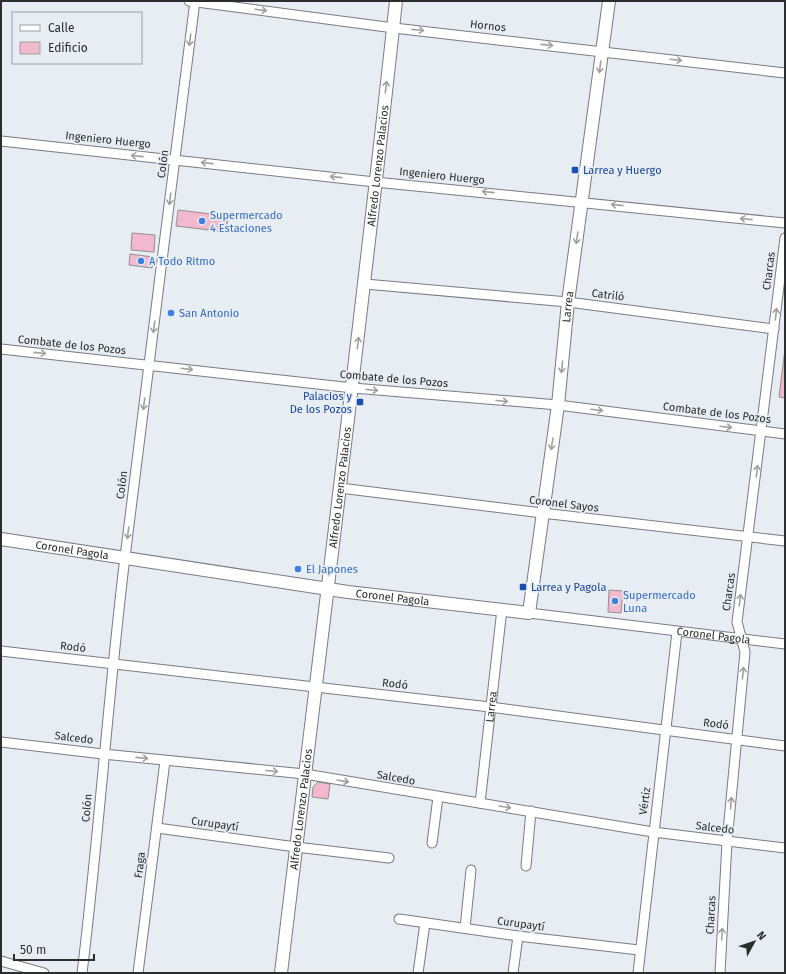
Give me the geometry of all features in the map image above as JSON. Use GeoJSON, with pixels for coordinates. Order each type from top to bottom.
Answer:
{"type":"FeatureCollection","features":[{"type":"Feature","properties":{"kind":"street","name":"Hornos"},"geometry":{"type":"LineString","coordinates":[[193,1],[394,28],[785,73]]}},
{"type":"Feature","properties":{"kind":"street","name":"Colón"},"geometry":{"type":"LineString","coordinates":[[82,973],[92,892],[103,754],[114,664],[124,559],[176,160],[193,1]]}},
{"type":"Feature","properties":{"kind":"street","name":"Alfredo Lorenzo Palacios"},"geometry":{"type":"LineString","coordinates":[[281,973],[353,388],[396,1]]}},
{"type":"Feature","properties":{"kind":"street","name":"Larrea"},"geometry":{"type":"LineString","coordinates":[[529,612],[558,406],[568,302],[609,1]]}},
{"type":"Feature","properties":{"kind":"street","name":"Ingeniero Huergo"},"geometry":{"type":"LineString","coordinates":[[1,141],[375,182],[785,223]]}},
{"type":"Feature","properties":{"kind":"street","name":"Charcas"},"geometry":{"type":"LineString","coordinates":[[720,973],[727,842],[745,652],[737,622],[785,238]]}},
{"type":"Feature","properties":{"kind":"street","name":"Catriló"},"geometry":{"type":"LineString","coordinates":[[365,284],[568,302],[774,329]]}},
{"type":"Feature","properties":{"kind":"street","name":"Combate de los Pozos"},"geometry":{"type":"LineString","coordinates":[[1,349],[353,388],[558,406],[785,434]]}},
{"type":"Feature","properties":{"kind":"street","name":"Coronel Sayos"},"geometry":{"type":"LineString","coordinates":[[340,488],[785,541]]}},
{"type":"Feature","properties":{"kind":"street","name":"Coronel Pagola"},"geometry":{"type":"LineString","coordinates":[[1,539],[327,590],[529,612],[677,632],[785,644]]}},
{"type":"Feature","properties":{"kind":"street","name":"Larrea"},"geometry":{"type":"LineString","coordinates":[[480,803],[502,609]]}},
{"type":"Feature","properties":{"kind":"street","name":"Vértiz"},"geometry":{"type":"LineString","coordinates":[[638,973],[639,950],[652,832],[666,730],[677,632]]}},
{"type":"Feature","properties":{"kind":"street","name":"Rodó"},"geometry":{"type":"LineString","coordinates":[[1,651],[490,707],[785,746]]}},
{"type":"Feature","properties":{"kind":"street","name":"Salcedo"},"geometry":{"type":"LineString","coordinates":[[1,742],[165,761],[305,774],[652,832],[785,848]]}},
{"type":"Feature","properties":{"kind":"street","name":"Fraga"},"geometry":{"type":"LineString","coordinates":[[138,973],[165,761]]}},
{"type":"Feature","properties":{"kind":"street"},"geometry":{"type":"LineString","coordinates":[[432,843],[438,797]]}},
{"type":"Feature","properties":{"kind":"street"},"geometry":{"type":"LineString","coordinates":[[526,866],[530,811]]}},
{"type":"Feature","properties":{"kind":"street","name":"Curupaytí"},"geometry":{"type":"LineString","coordinates":[[157,828],[296,848],[389,858]]}},
{"type":"Feature","properties":{"kind":"street"},"geometry":{"type":"LineString","coordinates":[[465,928],[471,870]]}},
{"type":"Feature","properties":{"kind":"street","name":"Curupaytí"},"geometry":{"type":"LineString","coordinates":[[399,919],[425,924],[639,950]]}},
{"type":"Feature","properties":{"kind":"street"},"geometry":{"type":"LineString","coordinates":[[418,973],[425,924]]}},
{"type":"Feature","properties":{"kind":"street"},"geometry":{"type":"LineString","coordinates":[[513,973],[518,936]]}},
{"type":"Feature","properties":{"kind":"street"},"geometry":{"type":"LineString","coordinates":[[1,961],[44,973]]}},
{"type":"Feature","properties":{"kind":"building","name":"Supermercado 4 Estaciones"},"geometry":{"type":"Polygon","coordinates":[[[178,210],[228,216],[226,232],[176,226],[178,210]]]}},
{"type":"Feature","properties":{"kind":"building"},"geometry":{"type":"Polygon","coordinates":[[[132,233],[155,235],[154,252],[131,250],[132,233]]]}},
{"type":"Feature","properties":{"kind":"building","name":"A Todo Ritmo"},"geometry":{"type":"Polygon","coordinates":[[[130,254],[153,257],[152,268],[129,265],[130,254]]]}},
{"type":"Feature","properties":{"kind":"building"},"geometry":{"type":"Polygon","coordinates":[[[785,349],[785,398],[779,397],[785,349]]]}},
{"type":"Feature","properties":{"kind":"building","name":"Supermercado Luna"},"geometry":{"type":"Polygon","coordinates":[[[609,590],[623,591],[621,613],[608,612],[609,590]]]}},
{"type":"Feature","properties":{"kind":"building"},"geometry":{"type":"Polygon","coordinates":[[[318,782],[330,784],[328,799],[312,797],[313,787],[318,782]]]}},
{"type":"Feature","properties":{"kind":"place","name":"Larrea y Huergo"},"geometry":{"type":"Point","coordinates":[575,170]}},
{"type":"Feature","properties":{"kind":"place","name":"Supermercado 4 Estaciones"},"geometry":{"type":"Point","coordinates":[202,221]}},
{"type":"Feature","properties":{"kind":"place","name":"A Todo Ritmo"},"geometry":{"type":"Point","coordinates":[141,261]}},
{"type":"Feature","properties":{"kind":"place","name":"San Antonio"},"geometry":{"type":"Point","coordinates":[171,313]}},
{"type":"Feature","properties":{"kind":"place","name":"Palacios y De los Pozos"},"geometry":{"type":"Point","coordinates":[360,402]}},
{"type":"Feature","properties":{"kind":"place","name":"El Japones"},"geometry":{"type":"Point","coordinates":[298,569]}},
{"type":"Feature","properties":{"kind":"place","name":"Larrea y Pagola"},"geometry":{"type":"Point","coordinates":[523,587]}},
{"type":"Feature","properties":{"kind":"place","name":"Supermercado Luna"},"geometry":{"type":"Point","coordinates":[615,601]}}]}
